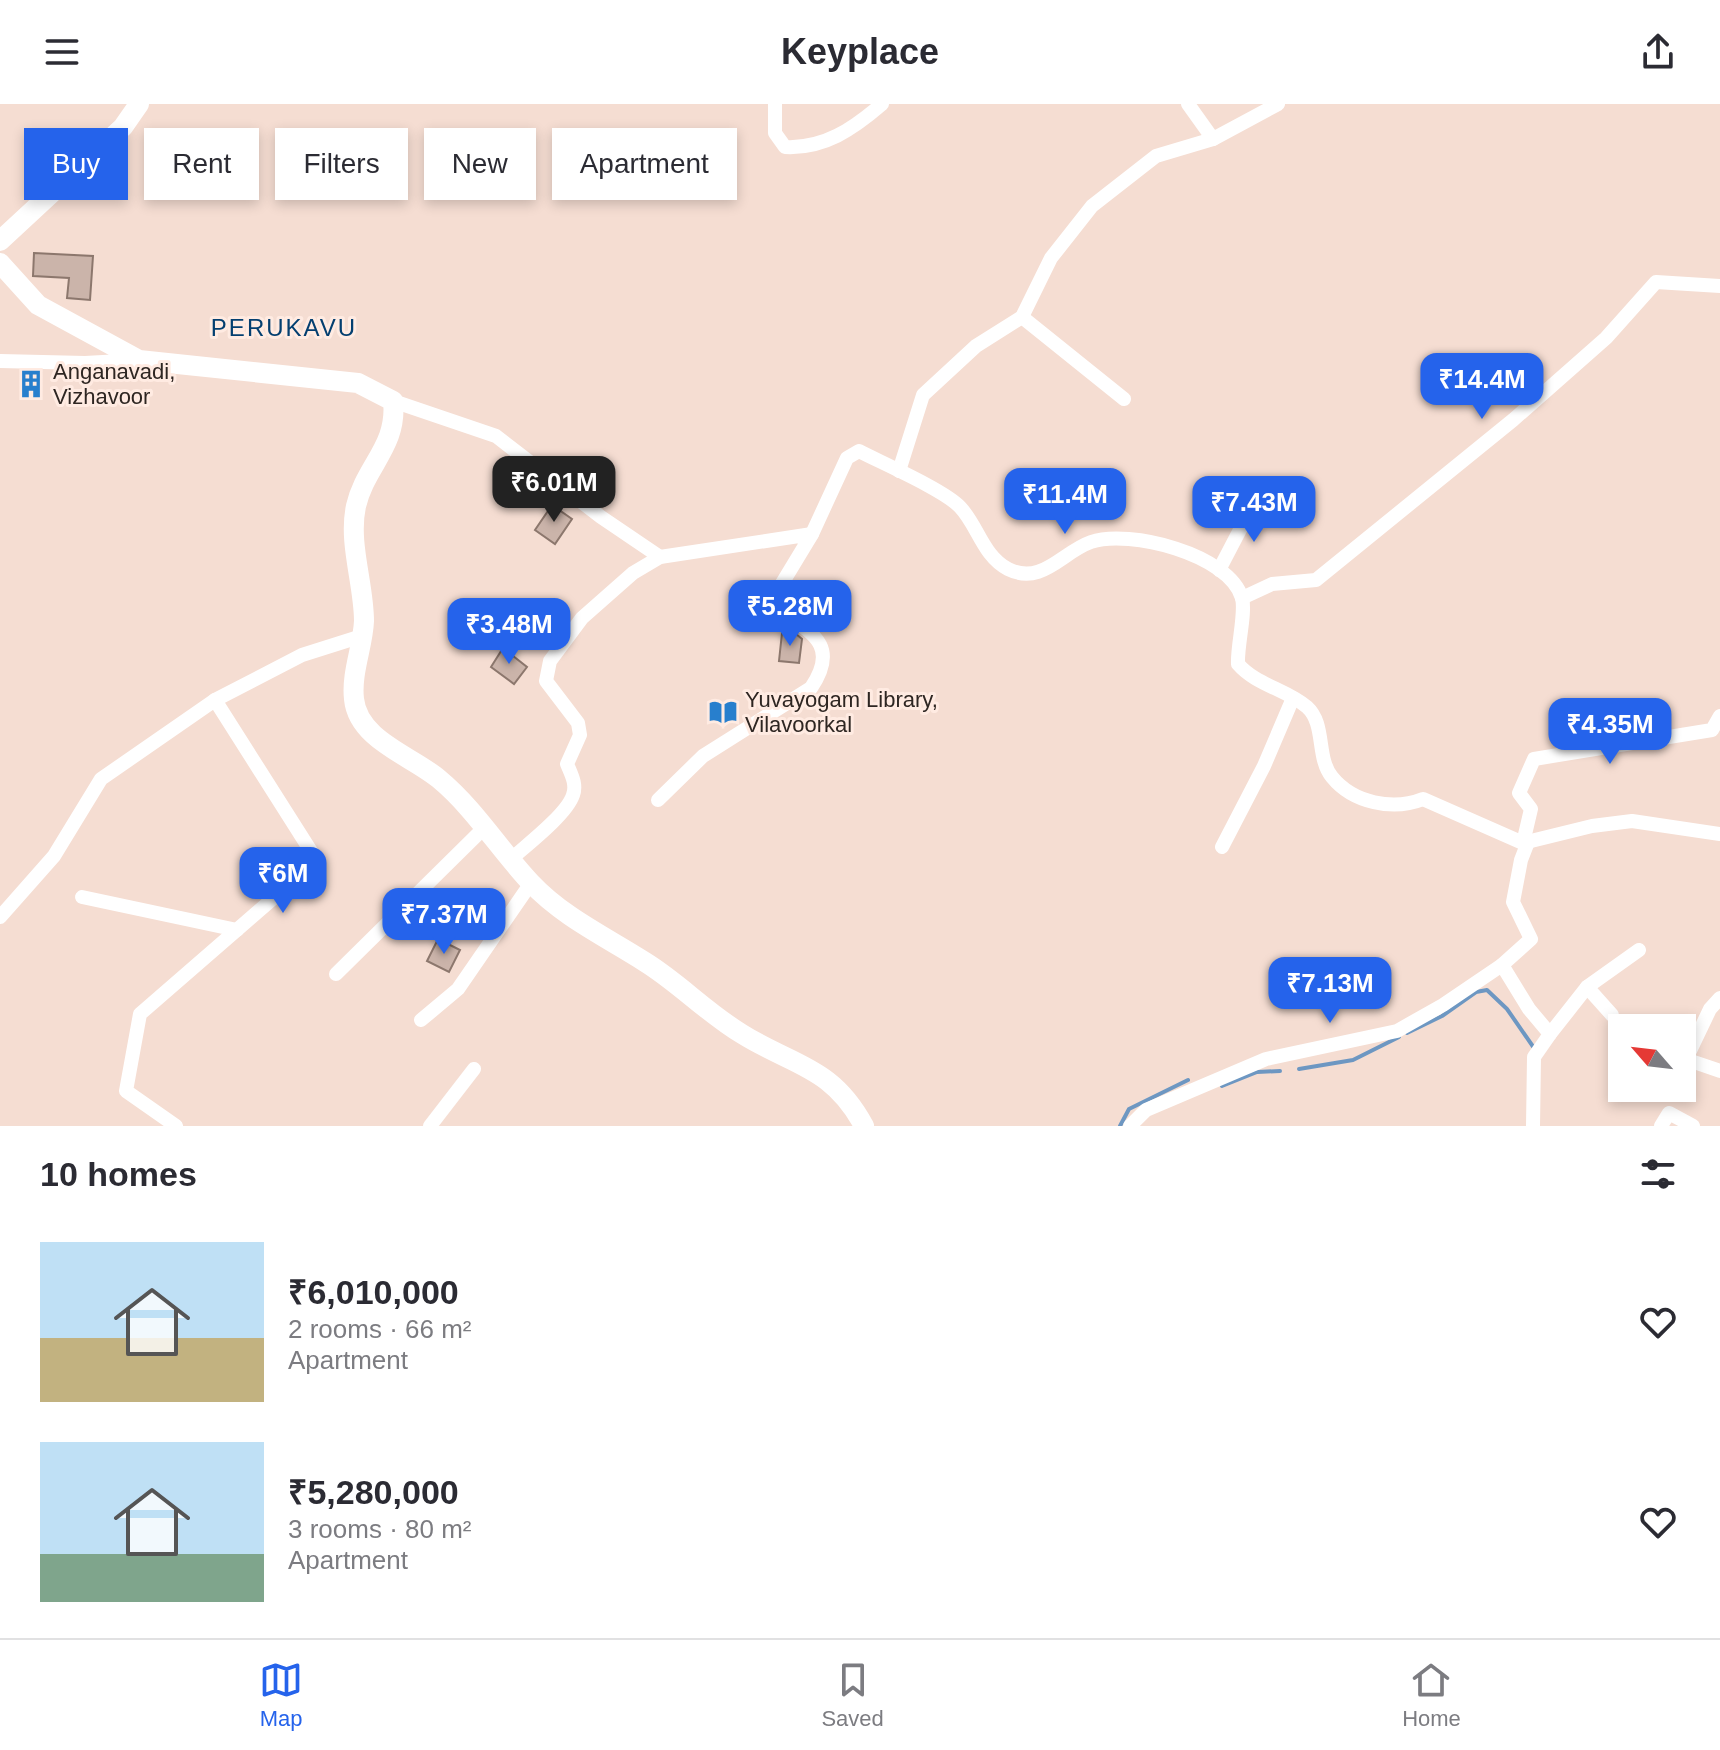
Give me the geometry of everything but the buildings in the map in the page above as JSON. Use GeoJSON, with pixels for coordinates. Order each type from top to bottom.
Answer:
{"type":"FeatureCollection","features":[{"type":"Feature","properties":{"kind":"street"},"geometry":{"type":"LineString","coordinates":[[0,241],[123,127],[139,104]]}},
{"type":"Feature","properties":{"kind":"street"},"geometry":{"type":"LineString","coordinates":[[775,104],[775,133],[785,147],[809,148],[859,124],[882,104]]}},
{"type":"Feature","properties":{"kind":"street"},"geometry":{"type":"LineString","coordinates":[[1188,104],[1213,139]]}},
{"type":"Feature","properties":{"kind":"street"},"geometry":{"type":"LineString","coordinates":[[899,471],[923,395],[976,346],[1022,317],[1051,258],[1092,206],[1156,156],[1213,139],[1278,104]]}},
{"type":"Feature","properties":{"kind":"street"},"geometry":{"type":"LineString","coordinates":[[0,263],[38,305],[139,360]]}},
{"type":"Feature","properties":{"kind":"street"},"geometry":{"type":"LineString","coordinates":[[1242,598],[1272,584],[1316,580],[1513,420],[1606,338],[1656,282],[1720,286]]}},
{"type":"Feature","properties":{"kind":"street"},"geometry":{"type":"LineString","coordinates":[[1022,317],[1124,399]]}},
{"type":"Feature","properties":{"kind":"street"},"geometry":{"type":"LineString","coordinates":[[0,361],[85,363],[139,360],[358,383],[393,401],[496,436],[601,517],[660,557]]}},
{"type":"Feature","properties":{"kind":"street"},"geometry":{"type":"LineString","coordinates":[[393,401],[396,423],[356,508],[354,527],[364,620],[354,700],[370,731],[438,778],[486,826],[531,883],[575,919],[646,962],[742,1034],[822,1074],[842,1094],[864,1126]]}},
{"type":"Feature","properties":{"kind":"street"},"geometry":{"type":"LineString","coordinates":[[658,800],[703,756],[811,688],[817,679],[824,649],[820,639],[774,607],[772,600],[812,534],[852,453],[859,451],[959,506],[990,555],[1009,569],[1032,573],[1045,571],[1091,542],[1122,540],[1181,549],[1219,570],[1231,580],[1242,598],[1238,664],[1247,675],[1308,707],[1315,717],[1331,776],[1356,795],[1381,806],[1411,804],[1423,799],[1526,842],[1592,826],[1632,821],[1720,834]]}},
{"type":"Feature","properties":{"kind":"street"},"geometry":{"type":"LineString","coordinates":[[1219,570],[1255,501]]}},
{"type":"Feature","properties":{"kind":"street"},"geometry":{"type":"LineString","coordinates":[[511,859],[566,807],[573,795],[574,782],[567,764],[580,735],[578,723],[546,681],[550,661],[601,598],[660,557],[812,534]]}},
{"type":"Feature","properties":{"kind":"street"},"geometry":{"type":"LineString","coordinates":[[0,917],[54,856],[101,779],[215,700],[302,655],[362,636]]}},
{"type":"Feature","properties":{"kind":"street"},"geometry":{"type":"LineString","coordinates":[[1222,847],[1264,766],[1293,698]]}},
{"type":"Feature","properties":{"kind":"street"},"geometry":{"type":"LineString","coordinates":[[176,1126],[126,1091],[140,1014],[292,882],[314,856],[215,700]]}},
{"type":"Feature","properties":{"kind":"street"},"geometry":{"type":"LineString","coordinates":[[1130,1126],[1146,1110],[1266,1059],[1397,1031],[1443,1005],[1502,965],[1531,939],[1513,902],[1531,809],[1519,793],[1534,759],[1712,730],[1720,716]]}},
{"type":"Feature","properties":{"kind":"street"},"geometry":{"type":"LineString","coordinates":[[336,974],[486,826]]}},
{"type":"Feature","properties":{"kind":"street"},"geometry":{"type":"LineString","coordinates":[[421,1020],[458,989],[531,883]]}},
{"type":"Feature","properties":{"kind":"street"},"geometry":{"type":"LineString","coordinates":[[82,897],[237,930]]}},
{"type":"Feature","properties":{"kind":"street"},"geometry":{"type":"LineString","coordinates":[[1533,1126],[1534,1057],[1587,987],[1639,950]]}},
{"type":"Feature","properties":{"kind":"street"},"geometry":{"type":"LineString","coordinates":[[1502,965],[1529,1009],[1550,1034]]}},
{"type":"Feature","properties":{"kind":"street"},"geometry":{"type":"LineString","coordinates":[[1587,987],[1611,1014]]}},
{"type":"Feature","properties":{"kind":"street"},"geometry":{"type":"LineString","coordinates":[[1720,998],[1710,1009],[1688,1055],[1691,1061],[1720,1071]]}},
{"type":"Feature","properties":{"kind":"street"},"geometry":{"type":"LineString","coordinates":[[430,1126],[474,1069]]}},
{"type":"Feature","properties":{"kind":"street"},"geometry":{"type":"LineString","coordinates":[[1661,1126],[1669,1113],[1693,1126]]}},
{"type":"Feature","properties":{"kind":"waterway"},"geometry":{"type":"LineString","coordinates":[[1407,1033],[1442,1016],[1476,992],[1487,990],[1507,1009],[1534,1048]]}},
{"type":"Feature","properties":{"kind":"waterway"},"geometry":{"type":"LineString","coordinates":[[1299,1069],[1353,1060],[1399,1037]]}},
{"type":"Feature","properties":{"kind":"waterway"},"geometry":{"type":"LineString","coordinates":[[1222,1086],[1257,1072],[1280,1071]]}},
{"type":"Feature","properties":{"kind":"waterway"},"geometry":{"type":"LineString","coordinates":[[1120,1126],[1129,1109],[1188,1080]]}},
{"type":"Feature","properties":{"kind":"place","name":"Anganavadi, Vizhavoor"},"geometry":{"type":"Point","coordinates":[31,384]}},
{"type":"Feature","properties":{"kind":"place","name":"Yuvayogam Library, Vilavoorkal"},"geometry":{"type":"Point","coordinates":[723,712]}},
{"type":"Feature","properties":{"kind":"district","name":"PERUKAVU"},"geometry":{"type":"Point","coordinates":[284,327]}}]}
